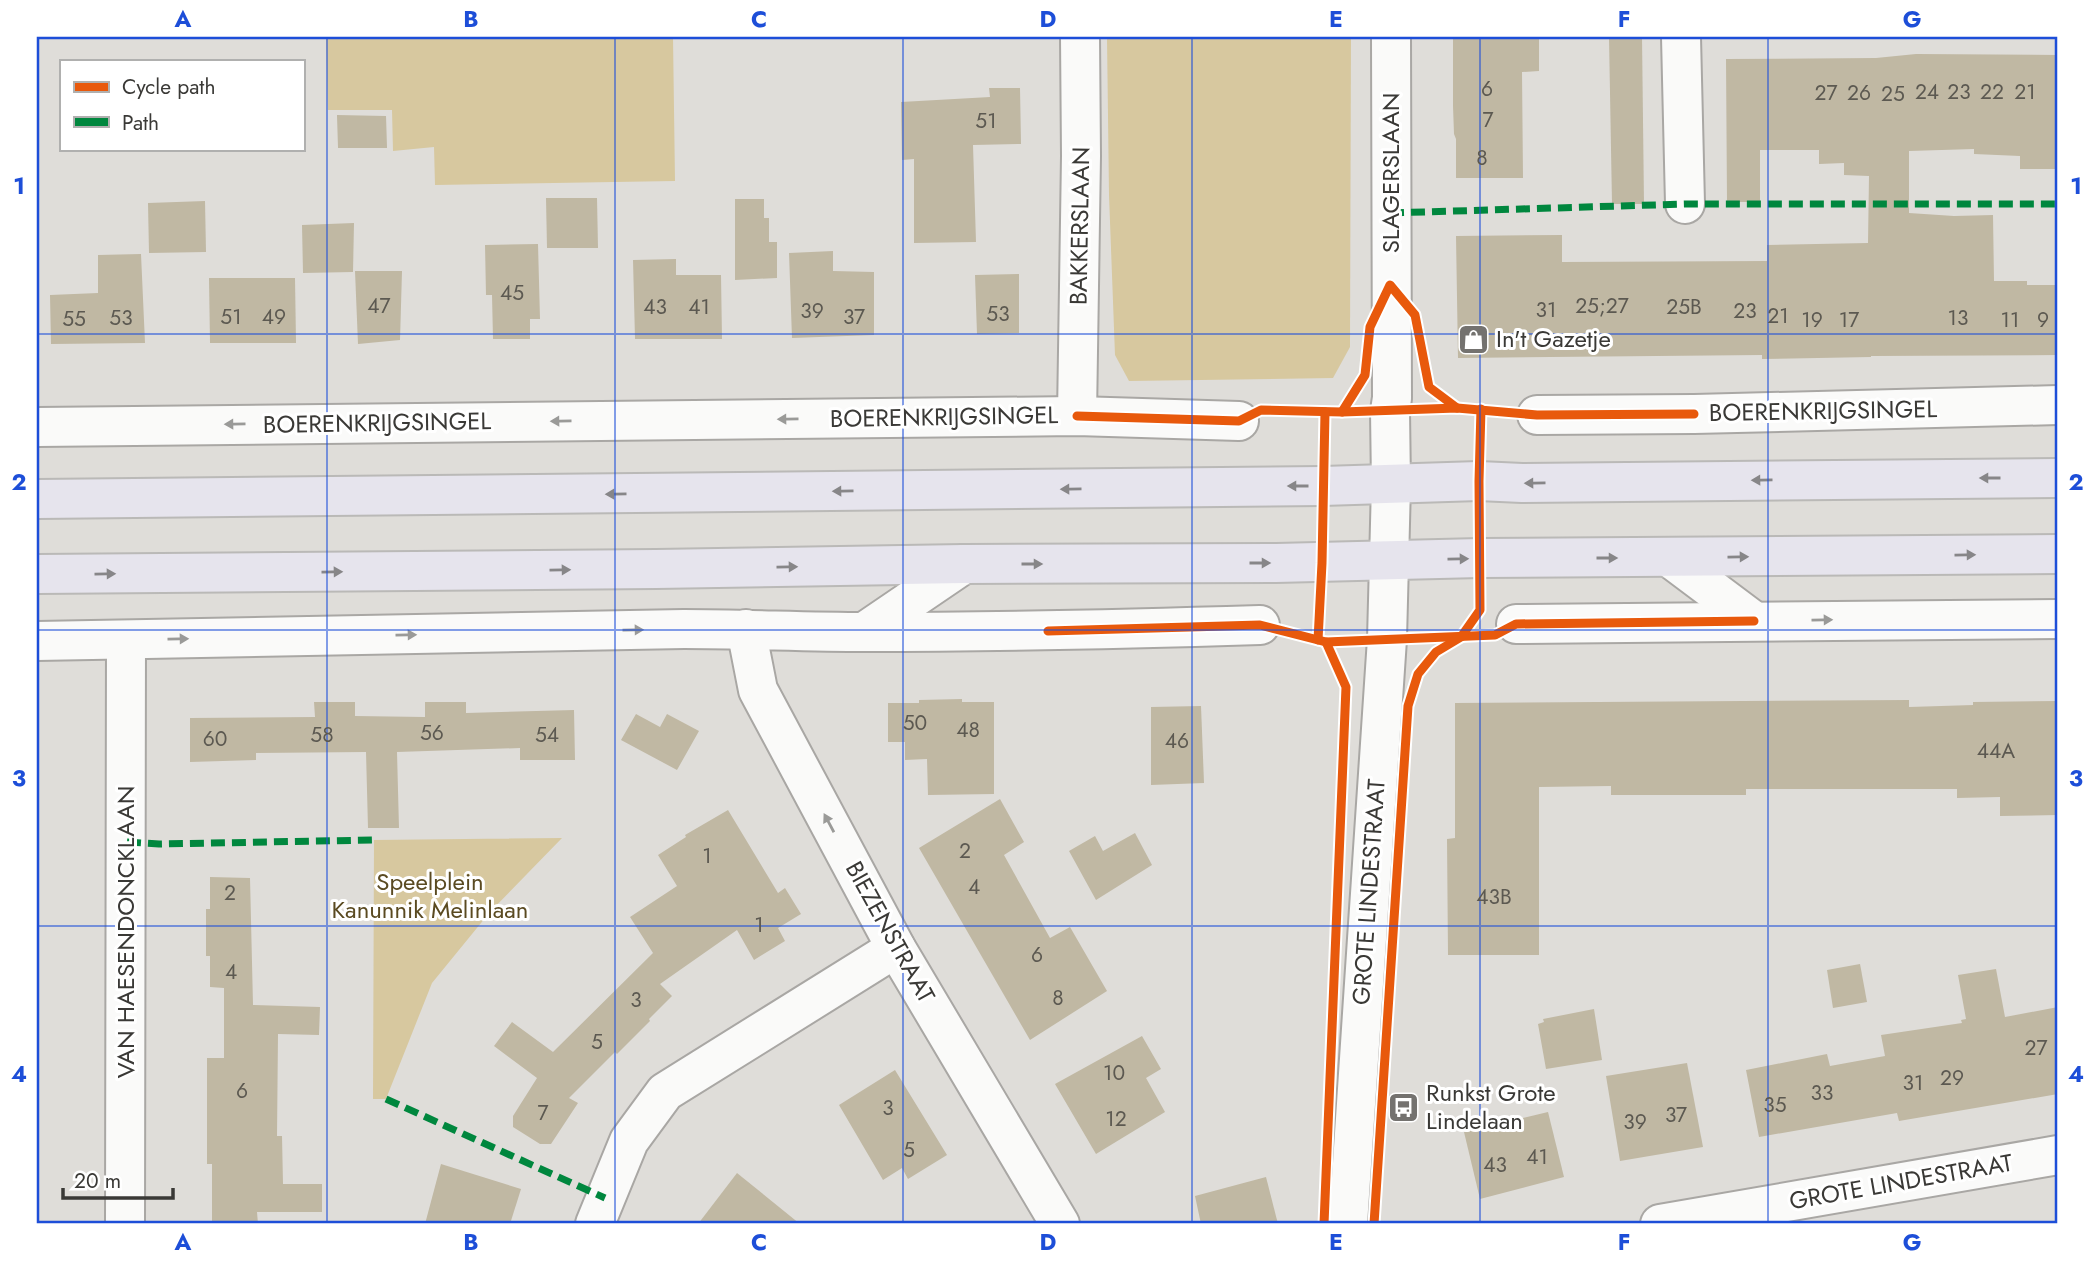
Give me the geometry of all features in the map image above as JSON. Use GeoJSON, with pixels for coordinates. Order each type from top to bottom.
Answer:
{"type":"FeatureCollection","features":[{"type":"Feature","properties":{"kind":"highway"},"geometry":{"type":"LineString","coordinates":[[37,499],[1391,485],[1489,481],[1522,483],[2058,478]]}},
{"type":"Feature","properties":{"kind":"highway"},"geometry":{"type":"LineString","coordinates":[[37,575],[2058,554]]}},
{"type":"Feature","properties":{"kind":"street","name":"BAKKERSLAAN"},"geometry":{"type":"LineString","coordinates":[[1077,416],[1080,37]]}},
{"type":"Feature","properties":{"kind":"street","name":"SLAGERSLAAN"},"geometry":{"type":"LineString","coordinates":[[1390,560],[1391,37]]}},
{"type":"Feature","properties":{"kind":"street"},"geometry":{"type":"LineString","coordinates":[[1681,37],[1685,204]]}},
{"type":"Feature","properties":{"kind":"street","name":"BOERENKRIJGSINGEL"},"geometry":{"type":"LineString","coordinates":[[1537,415],[2058,405]]}},
{"type":"Feature","properties":{"kind":"street","name":"BOERENKRIJGSINGEL"},"geometry":{"type":"LineString","coordinates":[[37,427],[1077,416],[1240,421]]}},
{"type":"Feature","properties":{"kind":"street"},"geometry":{"type":"LineString","coordinates":[[1670,558],[1754,621]]}},
{"type":"Feature","properties":{"kind":"street","name":"GROTE LINDESTRAAT"},"geometry":{"type":"LineString","coordinates":[[1348,1224],[1390,560]]}},
{"type":"Feature","properties":{"kind":"street"},"geometry":{"type":"LineString","coordinates":[[864,632],[964,564]]}},
{"type":"Feature","properties":{"kind":"street"},"geometry":{"type":"LineString","coordinates":[[1516,624],[2058,619]]}},
{"type":"Feature","properties":{"kind":"street"},"geometry":{"type":"LineString","coordinates":[[37,641],[746,629],[864,632],[1048,631],[1260,625]]}},
{"type":"Feature","properties":{"kind":"street","name":"BIEZENSTRAAT"},"geometry":{"type":"LineString","coordinates":[[746,629],[758,690],[896,948],[1059,1224]]}},
{"type":"Feature","properties":{"kind":"street","name":"VAN HAESENDONCKLAAN"},"geometry":{"type":"LineString","coordinates":[[125,1224],[126,640]]}},
{"type":"Feature","properties":{"kind":"street"},"geometry":{"type":"LineString","coordinates":[[595,1224],[628,1141],[666,1092],[896,948]]}},
{"type":"Feature","properties":{"kind":"street","name":"GROTE LINDESTRAAT"},"geometry":{"type":"LineString","coordinates":[[1660,1224],[2058,1155]]}},
{"type":"Feature","properties":{"kind":"green space"},"geometry":{"type":"Polygon","coordinates":[[[326,37],[673,37],[675,181],[435,185],[434,147],[393,151],[392,110],[328,110],[326,37]]]}},
{"type":"Feature","properties":{"kind":"green space"},"geometry":{"type":"Polygon","coordinates":[[[1107,37],[1351,37],[1350,347],[1333,378],[1129,381],[1115,355],[1107,37]]]}},
{"type":"Feature","properties":{"kind":"green space","name":"Speelplein Kanunnik Melinlaan"},"geometry":{"type":"Polygon","coordinates":[[[562,838],[490,912],[432,983],[386,1099],[373,1099],[374,840],[562,838]]]}},
{"type":"Feature","properties":{"kind":"building"},"geometry":{"type":"Polygon","coordinates":[[[1453,37],[1539,37],[1539,71],[1522,72],[1523,178],[1456,178],[1453,37]]]}},
{"type":"Feature","properties":{"kind":"building"},"geometry":{"type":"Polygon","coordinates":[[[1609,37],[1642,37],[1644,204],[1612,204],[1609,37]]]}},
{"type":"Feature","properties":{"kind":"building"},"geometry":{"type":"Polygon","coordinates":[[[1916,54],[2058,55],[2058,169],[2020,169],[2020,156],[1974,154],[1974,149],[1909,151],[1909,213],[1993,215],[1994,281],[2058,285],[2058,355],[1762,359],[1762,355],[1458,358],[1456,236],[1562,235],[1562,262],[1767,261],[1767,245],[1868,243],[1869,176],[1844,175],[1844,163],[1819,164],[1819,150],[1760,150],[1760,202],[1727,202],[1726,59],[1876,58],[1916,54]]]}},
{"type":"Feature","properties":{"kind":"building"},"geometry":{"type":"Polygon","coordinates":[[[989,88],[1020,88],[1021,144],[973,145],[976,242],[914,243],[914,159],[902,160],[901,102],[990,97],[989,88]]]}},
{"type":"Feature","properties":{"kind":"building"},"geometry":{"type":"Polygon","coordinates":[[[337,115],[386,116],[387,148],[338,148],[337,115]]]}},
{"type":"Feature","properties":{"kind":"building"},"geometry":{"type":"Polygon","coordinates":[[[546,198],[597,198],[598,248],[547,248],[546,198]]]}},
{"type":"Feature","properties":{"kind":"building"},"geometry":{"type":"Polygon","coordinates":[[[735,199],[764,199],[764,218],[769,218],[769,242],[777,242],[777,278],[735,280],[735,199]]]}},
{"type":"Feature","properties":{"kind":"building"},"geometry":{"type":"Polygon","coordinates":[[[205,201],[206,252],[149,253],[148,203],[205,201]]]}},
{"type":"Feature","properties":{"kind":"building"},"geometry":{"type":"Polygon","coordinates":[[[354,223],[353,272],[303,273],[302,225],[354,223]]]}},
{"type":"Feature","properties":{"kind":"building"},"geometry":{"type":"Polygon","coordinates":[[[538,244],[540,319],[530,319],[530,339],[493,339],[492,295],[486,295],[485,245],[538,244]]]}},
{"type":"Feature","properties":{"kind":"building"},"geometry":{"type":"Polygon","coordinates":[[[833,251],[833,271],[874,272],[874,335],[792,338],[789,253],[833,251]]]}},
{"type":"Feature","properties":{"kind":"building"},"geometry":{"type":"Polygon","coordinates":[[[141,254],[145,343],[51,344],[50,295],[98,293],[98,255],[141,254]]]}},
{"type":"Feature","properties":{"kind":"building"},"geometry":{"type":"Polygon","coordinates":[[[676,259],[676,275],[721,275],[722,339],[635,339],[633,260],[676,259]]]}},
{"type":"Feature","properties":{"kind":"building"},"geometry":{"type":"Polygon","coordinates":[[[355,271],[402,271],[400,340],[358,344],[355,271]]]}},
{"type":"Feature","properties":{"kind":"building"},"geometry":{"type":"Polygon","coordinates":[[[1019,274],[1019,333],[977,334],[975,275],[1019,274]]]}},
{"type":"Feature","properties":{"kind":"building"},"geometry":{"type":"Polygon","coordinates":[[[209,278],[295,278],[296,343],[210,343],[209,278]]]}},
{"type":"Feature","properties":{"kind":"building"},"geometry":{"type":"Polygon","coordinates":[[[962,699],[962,702],[994,702],[994,794],[928,795],[927,759],[905,760],[905,742],[888,742],[888,703],[962,699]]]}},
{"type":"Feature","properties":{"kind":"building"},"geometry":{"type":"Polygon","coordinates":[[[1909,700],[1909,707],[1973,705],[1973,702],[2058,701],[2058,815],[2000,816],[2000,797],[1957,798],[1957,789],[1746,789],[1746,795],[1611,795],[1611,786],[1539,787],[1539,955],[1448,955],[1447,839],[1455,838],[1455,703],[1909,700]]]}},
{"type":"Feature","properties":{"kind":"building"},"geometry":{"type":"Polygon","coordinates":[[[314,702],[355,702],[355,716],[425,717],[425,702],[466,702],[466,713],[574,710],[575,760],[520,760],[520,748],[397,752],[399,828],[368,828],[366,752],[256,753],[256,760],[190,762],[190,718],[315,717],[314,702]]]}},
{"type":"Feature","properties":{"kind":"building"},"geometry":{"type":"Polygon","coordinates":[[[1201,706],[1204,783],[1151,785],[1151,707],[1201,706]]]}},
{"type":"Feature","properties":{"kind":"building"},"geometry":{"type":"Polygon","coordinates":[[[636,714],[660,727],[667,714],[699,731],[677,770],[621,740],[636,714]]]}},
{"type":"Feature","properties":{"kind":"building"},"geometry":{"type":"Polygon","coordinates":[[[1000,799],[1024,842],[1004,855],[1050,938],[1070,927],[1107,991],[1030,1040],[919,848],[1000,799]]]}},
{"type":"Feature","properties":{"kind":"building"},"geometry":{"type":"Polygon","coordinates":[[[728,810],[778,893],[785,888],[801,914],[778,928],[785,941],[754,960],[737,930],[660,984],[672,996],[617,1054],[615,1052],[569,1098],[578,1103],[551,1144],[540,1144],[513,1127],[513,1116],[537,1078],[494,1046],[512,1022],[553,1052],[653,953],[630,917],[677,886],[658,855],[686,837],[685,835],[728,810]]]}},
{"type":"Feature","properties":{"kind":"building"},"geometry":{"type":"Polygon","coordinates":[[[1135,833],[1152,865],[1096,900],[1069,851],[1095,836],[1103,851],[1135,833]]]}},
{"type":"Feature","properties":{"kind":"building"},"geometry":{"type":"Polygon","coordinates":[[[210,877],[250,878],[253,1005],[320,1007],[319,1035],[278,1034],[277,1136],[282,1136],[283,1184],[322,1184],[322,1212],[257,1212],[258,1224],[212,1224],[212,1164],[207,1164],[207,1058],[224,1058],[224,988],[210,987],[210,956],[206,956],[206,909],[210,909],[210,877]]]}},
{"type":"Feature","properties":{"kind":"building"},"geometry":{"type":"Polygon","coordinates":[[[1860,964],[1867,1002],[1833,1008],[1827,970],[1860,964]]]}},
{"type":"Feature","properties":{"kind":"building"},"geometry":{"type":"Polygon","coordinates":[[[1996,969],[2005,1017],[2058,1007],[2058,1094],[1899,1121],[1897,1113],[1759,1137],[1746,1070],[1827,1054],[1830,1066],[1885,1056],[1881,1035],[1962,1023],[1961,1020],[1966,1019],[1958,975],[1996,969]]]}},
{"type":"Feature","properties":{"kind":"building"},"geometry":{"type":"Polygon","coordinates":[[[1594,1009],[1602,1060],[1546,1069],[1538,1024],[1544,1022],[1543,1019],[1594,1009]]]}},
{"type":"Feature","properties":{"kind":"building"},"geometry":{"type":"Polygon","coordinates":[[[1142,1036],[1161,1069],[1146,1078],[1165,1112],[1096,1154],[1055,1084],[1142,1036]]]}},
{"type":"Feature","properties":{"kind":"building"},"geometry":{"type":"Polygon","coordinates":[[[1687,1063],[1703,1147],[1620,1161],[1606,1076],[1687,1063]]]}},
{"type":"Feature","properties":{"kind":"building"},"geometry":{"type":"Polygon","coordinates":[[[895,1070],[947,1155],[908,1179],[902,1168],[883,1180],[839,1105],[895,1070]]]}},
{"type":"Feature","properties":{"kind":"building"},"geometry":{"type":"Polygon","coordinates":[[[1548,1112],[1564,1177],[1480,1199],[1464,1132],[1548,1112]]]}},
{"type":"Feature","properties":{"kind":"building"},"geometry":{"type":"Polygon","coordinates":[[[441,1164],[521,1189],[510,1224],[425,1224],[441,1164]]]}},
{"type":"Feature","properties":{"kind":"building"},"geometry":{"type":"Polygon","coordinates":[[[737,1173],[800,1224],[698,1224],[737,1173]]]}},
{"type":"Feature","properties":{"kind":"building"},"geometry":{"type":"Polygon","coordinates":[[[1266,1177],[1278,1224],[1201,1224],[1195,1196],[1266,1177]]]}},
{"type":"Feature","properties":{"kind":"marked path"},"geometry":{"type":"LineString","coordinates":[[1390,213],[1685,204],[2058,204]]}},
{"type":"Feature","properties":{"kind":"marked path"},"geometry":{"type":"LineString","coordinates":[[127,842],[159,844],[374,840]]}},
{"type":"Feature","properties":{"kind":"marked path"},"geometry":{"type":"LineString","coordinates":[[386,1099],[605,1198]]}},
{"type":"Feature","properties":{"kind":"cycle path"},"geometry":{"type":"LineString","coordinates":[[1342,412],[1365,375],[1370,327],[1390,285],[1415,315],[1429,387],[1457,408]]}},
{"type":"Feature","properties":{"kind":"cycle path"},"geometry":{"type":"LineString","coordinates":[[1077,416],[1239,421],[1261,410],[1342,412],[1457,408],[1537,415],[1694,414]]}},
{"type":"Feature","properties":{"kind":"cycle path"},"geometry":{"type":"LineString","coordinates":[[1374,1224],[1408,706],[1418,674],[1436,652],[1461,637],[1480,610],[1481,409]]}},
{"type":"Feature","properties":{"kind":"cycle path"},"geometry":{"type":"LineString","coordinates":[[1318,640],[1325,412]]}},
{"type":"Feature","properties":{"kind":"cycle path"},"geometry":{"type":"LineString","coordinates":[[1048,631],[1260,625],[1326,642],[1495,635],[1516,624],[1754,621]]}},
{"type":"Feature","properties":{"kind":"cycle path"},"geometry":{"type":"LineString","coordinates":[[1324,1224],[1346,687],[1326,642]]}},
{"type":"Feature","properties":{"kind":"place","name":"In't Gazetje"},"geometry":{"type":"Point","coordinates":[1473,339]}},
{"type":"Feature","properties":{"kind":"place","name":"Runkst Grote Lindelaan"},"geometry":{"type":"Point","coordinates":[1403,1107]}}]}
